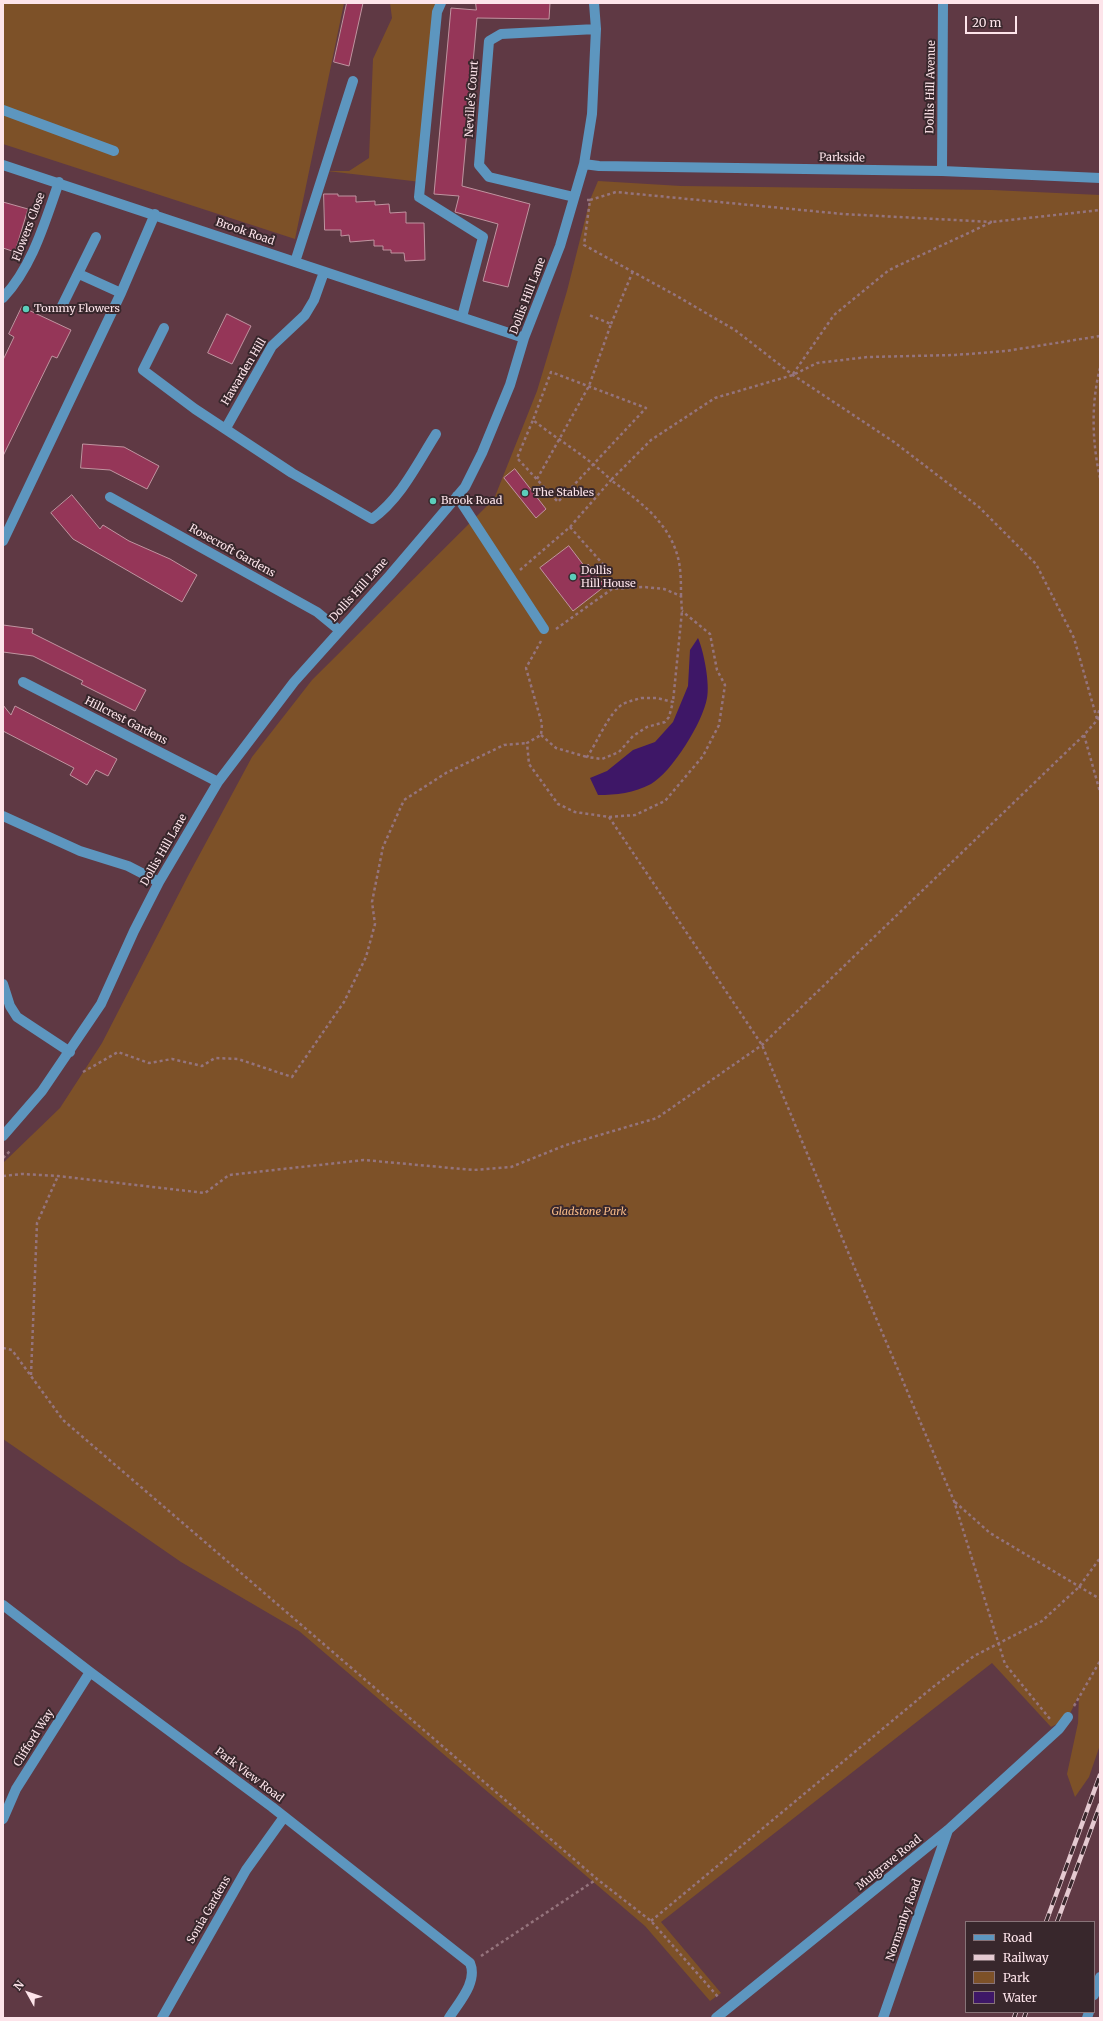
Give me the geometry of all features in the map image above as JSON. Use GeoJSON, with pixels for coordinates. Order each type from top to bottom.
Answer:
{"type":"FeatureCollection","features":[{"type":"Feature","properties":{"kind":"street"},"geometry":{"type":"LineString","coordinates":[[441,3],[437,12],[420,197],[483,237],[462,317]]}},
{"type":"Feature","properties":{"kind":"street","name":"Dollis Hill Lane"},"geometry":{"type":"LineString","coordinates":[[3,1136],[42,1091],[70,1052],[101,1004],[159,882],[218,782],[279,701],[339,630],[390,575],[465,487],[482,453],[510,385],[524,338],[560,246],[584,164],[592,114],[596,29],[594,3]]}},
{"type":"Feature","properties":{"kind":"street","name":"Dollis Hill Avenue"},"geometry":{"type":"LineString","coordinates":[[942,171],[944,3]]}},
{"type":"Feature","properties":{"kind":"street","name":"Neville's Court"},"geometry":{"type":"LineString","coordinates":[[574,197],[489,177],[479,165],[489,41],[501,34],[596,29]]}},
{"type":"Feature","properties":{"kind":"street"},"geometry":{"type":"LineString","coordinates":[[295,262],[353,81]]}},
{"type":"Feature","properties":{"kind":"street"},"geometry":{"type":"LineString","coordinates":[[3,110],[114,151]]}},
{"type":"Feature","properties":{"kind":"street","name":"Parkside"},"geometry":{"type":"LineString","coordinates":[[584,164],[942,171],[1100,178]]}},
{"type":"Feature","properties":{"kind":"street","name":"Brook Road"},"geometry":{"type":"LineString","coordinates":[[3,166],[58,182],[155,214],[524,338]]}},
{"type":"Feature","properties":{"kind":"street","name":"Flowers Close"},"geometry":{"type":"LineString","coordinates":[[3,298],[23,274],[30,260],[58,182]]}},
{"type":"Feature","properties":{"kind":"street"},"geometry":{"type":"LineString","coordinates":[[3,541],[121,293],[155,214]]}},
{"type":"Feature","properties":{"kind":"street"},"geometry":{"type":"LineString","coordinates":[[62,306],[96,237]]}},
{"type":"Feature","properties":{"kind":"street","name":"Hawarden Hill"},"geometry":{"type":"LineString","coordinates":[[226,428],[272,346],[304,315],[314,300],[324,272]]}},
{"type":"Feature","properties":{"kind":"street"},"geometry":{"type":"LineString","coordinates":[[79,274],[121,293]]}},
{"type":"Feature","properties":{"kind":"street"},"geometry":{"type":"LineString","coordinates":[[164,328],[143,370],[195,409],[226,428],[292,473],[372,519],[384,510],[395,498],[436,434]]}},
{"type":"Feature","properties":{"kind":"street"},"geometry":{"type":"LineString","coordinates":[[457,496],[544,629]]}},
{"type":"Feature","properties":{"kind":"street","name":"Rosecroft Gardens"},"geometry":{"type":"LineString","coordinates":[[110,497],[316,612],[339,630]]}},
{"type":"Feature","properties":{"kind":"street","name":"Hillcrest Gardens"},"geometry":{"type":"LineString","coordinates":[[23,682],[218,782]]}},
{"type":"Feature","properties":{"kind":"street"},"geometry":{"type":"LineString","coordinates":[[3,816],[80,851],[128,866],[159,882]]}},
{"type":"Feature","properties":{"kind":"street"},"geometry":{"type":"LineString","coordinates":[[3,984],[10,1006],[17,1017],[70,1052]]}},
{"type":"Feature","properties":{"kind":"street","name":"Park View Road"},"geometry":{"type":"LineString","coordinates":[[3,1605],[90,1672],[272,1807],[471,1967]]}},
{"type":"Feature","properties":{"kind":"street","name":"Clifford Way"},"geometry":{"type":"LineString","coordinates":[[3,1819],[16,1789],[90,1672]]}},
{"type":"Feature","properties":{"kind":"street","name":"Mulgrave Road"},"geometry":{"type":"LineString","coordinates":[[716,2018],[948,1830],[1059,1729],[1068,1717]]}},
{"type":"Feature","properties":{"kind":"street","name":"Sonia Gardens"},"geometry":{"type":"LineString","coordinates":[[162,2018],[246,1870],[284,1817]]}},
{"type":"Feature","properties":{"kind":"street","name":"Normanby Road"},"geometry":{"type":"LineString","coordinates":[[883,2018],[948,1830]]}},
{"type":"Feature","properties":{"kind":"street"},"geometry":{"type":"LineString","coordinates":[[449,2018],[471,1982],[471,1967]]}},
{"type":"Feature","properties":{"kind":"street"},"geometry":{"type":"LineString","coordinates":[[1095,1992],[1100,1977]]}},
{"type":"Feature","properties":{"kind":"path"},"geometry":{"type":"LineString","coordinates":[[574,197],[590,200],[616,192],[843,214],[992,222],[1100,210]]}},
{"type":"Feature","properties":{"kind":"path"},"geometry":{"type":"LineString","coordinates":[[590,200],[584,245],[633,271],[734,330],[793,375],[894,442],[979,507],[1036,564],[1074,638],[1097,720]]}},
{"type":"Feature","properties":{"kind":"path"},"geometry":{"type":"LineString","coordinates":[[793,375],[834,315],[889,270],[992,222]]}},
{"type":"Feature","properties":{"kind":"path"},"geometry":{"type":"LineString","coordinates":[[537,479],[589,386],[611,324],[633,271]]}},
{"type":"Feature","properties":{"kind":"path"},"geometry":{"type":"LineString","coordinates":[[589,315],[611,324]]}},
{"type":"Feature","properties":{"kind":"path"},"geometry":{"type":"LineString","coordinates":[[511,578],[570,527],[611,480],[651,440],[715,398],[793,375],[817,364],[868,357],[955,355],[1006,351],[1100,336]]}},
{"type":"Feature","properties":{"kind":"path"},"geometry":{"type":"LineString","coordinates":[[1100,368],[1095,388],[1094,433],[1100,478]]}},
{"type":"Feature","properties":{"kind":"path"},"geometry":{"type":"LineString","coordinates":[[551,372],[646,408],[594,466],[558,502],[518,458],[533,420],[551,372]]}},
{"type":"Feature","properties":{"kind":"path"},"geometry":{"type":"LineString","coordinates":[[533,420],[647,507],[666,529],[679,561],[682,612],[673,702],[669,717],[665,722],[642,730],[633,736],[619,752],[602,759],[587,758],[556,748],[541,734]]}},
{"type":"Feature","properties":{"kind":"path"},"geometry":{"type":"LineString","coordinates":[[570,527],[609,571],[612,589]]}},
{"type":"Feature","properties":{"kind":"path"},"geometry":{"type":"LineString","coordinates":[[541,734],[542,724],[526,668],[540,644],[544,629],[556,629],[612,589],[644,587],[664,589],[681,596]]}},
{"type":"Feature","properties":{"kind":"path"},"geometry":{"type":"LineString","coordinates":[[527,743],[529,764],[558,804],[575,812],[609,817],[635,814],[665,801],[703,756],[719,725],[725,685],[717,670],[710,634],[682,612]]}},
{"type":"Feature","properties":{"kind":"path"},"geometry":{"type":"LineString","coordinates":[[587,758],[601,735],[610,715],[623,705],[641,698],[657,698],[673,702]]}},
{"type":"Feature","properties":{"kind":"path"},"geometry":{"type":"LineString","coordinates":[[1097,720],[1100,707]]}},
{"type":"Feature","properties":{"kind":"path"},"geometry":{"type":"LineString","coordinates":[[3,1176],[22,1174],[58,1176],[205,1193],[229,1175],[364,1160],[473,1170],[511,1167],[566,1145],[657,1118],[762,1045],[1084,735],[1100,717]]}},
{"type":"Feature","properties":{"kind":"path"},"geometry":{"type":"LineString","coordinates":[[83,1072],[118,1052],[149,1063],[172,1060],[202,1066],[215,1058],[238,1059],[292,1077],[344,1002],[366,957],[376,924],[372,902],[383,846],[404,800],[446,773],[504,746],[527,743],[541,734]]}},
{"type":"Feature","properties":{"kind":"path"},"geometry":{"type":"LineString","coordinates":[[1084,735],[1100,792]]}},
{"type":"Feature","properties":{"kind":"path"},"geometry":{"type":"LineString","coordinates":[[609,817],[762,1045],[954,1501],[1005,1664],[1059,1729]]}},
{"type":"Feature","properties":{"kind":"path"},"geometry":{"type":"LineString","coordinates":[[3,1158],[10,1151]]}},
{"type":"Feature","properties":{"kind":"path"},"geometry":{"type":"LineString","coordinates":[[31,1376],[37,1223],[58,1176]]}},
{"type":"Feature","properties":{"kind":"path"},"geometry":{"type":"LineString","coordinates":[[3,1348],[12,1350],[62,1420],[597,1879],[651,1921],[727,2008]]}},
{"type":"Feature","properties":{"kind":"path"},"geometry":{"type":"LineString","coordinates":[[954,1501],[990,1533],[1100,1600]]}},
{"type":"Feature","properties":{"kind":"path"},"geometry":{"type":"LineString","coordinates":[[651,1921],[933,1687],[974,1656],[1042,1621],[1079,1587],[1100,1558]]}},
{"type":"Feature","properties":{"kind":"path"},"geometry":{"type":"LineString","coordinates":[[1068,1717],[1100,1661]]}},
{"type":"Feature","properties":{"kind":"path"},"geometry":{"type":"LineString","coordinates":[[471,1967],[597,1879]]}},
{"type":"Feature","properties":{"kind":"green space"},"geometry":{"type":"Polygon","coordinates":[[[3,3],[344,3],[295,239],[3,144],[3,3]]]}},
{"type":"Feature","properties":{"kind":"green space"},"geometry":{"type":"Polygon","coordinates":[[[390,3],[440,3],[421,182],[327,171],[349,171],[369,158],[373,59],[392,18],[390,3]]]}},
{"type":"Feature","properties":{"kind":"green space","name":"Gladstone Park"},"geometry":{"type":"Polygon","coordinates":[[[598,181],[681,186],[992,190],[1100,195],[1100,1745],[1089,1777],[1075,1797],[1067,1774],[1078,1723],[1079,1696],[1067,1719],[1051,1727],[992,1663],[661,1922],[721,1993],[710,2001],[645,1926],[299,1631],[181,1562],[3,1439],[3,1163],[60,1108],[102,1043],[188,876],[252,757],[312,680],[494,499],[537,391],[567,291],[590,200],[598,181]]]}},
{"type":"Feature","properties":{"kind":"water"},"geometry":{"type":"Polygon","coordinates":[[[698,638],[706,668],[708,692],[700,720],[685,746],[668,769],[651,784],[638,790],[625,793],[598,795],[590,778],[607,771],[633,750],[655,742],[673,722],[688,686],[690,650],[698,638]]]}},
{"type":"Feature","properties":{"kind":"building"},"geometry":{"type":"Polygon","coordinates":[[[347,3],[363,3],[349,66],[334,62],[347,3]]]}},
{"type":"Feature","properties":{"kind":"building"},"geometry":{"type":"Polygon","coordinates":[[[476,3],[550,3],[549,19],[477,18],[462,186],[530,204],[508,287],[483,281],[498,224],[455,212],[459,196],[434,194],[451,8],[476,10],[476,3]]]}},
{"type":"Feature","properties":{"kind":"building"},"geometry":{"type":"Polygon","coordinates":[[[324,194],[356,196],[356,202],[375,201],[375,205],[389,204],[390,213],[406,212],[406,223],[424,223],[425,260],[405,261],[404,253],[391,253],[391,250],[383,250],[383,246],[374,246],[374,240],[350,242],[349,235],[341,236],[341,230],[325,230],[324,194]]]}},
{"type":"Feature","properties":{"kind":"building"},"geometry":{"type":"Polygon","coordinates":[[[3,202],[28,209],[15,252],[3,248],[3,202]]]}},
{"type":"Feature","properties":{"kind":"building"},"geometry":{"type":"Polygon","coordinates":[[[22,307],[71,330],[57,358],[52,356],[3,456],[3,360],[14,337],[9,334],[22,307]]]}},
{"type":"Feature","properties":{"kind":"building"},"geometry":{"type":"Polygon","coordinates":[[[227,314],[251,326],[232,364],[208,353],[227,314]]]}},
{"type":"Feature","properties":{"kind":"building"},"geometry":{"type":"Polygon","coordinates":[[[83,444],[124,447],[159,466],[147,489],[110,470],[81,468],[83,444]]]}},
{"type":"Feature","properties":{"kind":"building","name":"The Stables"},"geometry":{"type":"Polygon","coordinates":[[[515,469],[546,509],[536,518],[504,478],[515,469]]]}},
{"type":"Feature","properties":{"kind":"building"},"geometry":{"type":"Polygon","coordinates":[[[72,495],[100,529],[103,525],[129,541],[170,559],[197,575],[182,602],[73,539],[51,513],[72,495]]]}},
{"type":"Feature","properties":{"kind":"building","name":"Dollis Hill House"},"geometry":{"type":"Polygon","coordinates":[[[569,546],[585,567],[588,564],[605,586],[573,611],[540,568],[569,546]]]}},
{"type":"Feature","properties":{"kind":"building"},"geometry":{"type":"Polygon","coordinates":[[[3,625],[33,629],[32,633],[146,690],[135,711],[81,684],[83,681],[33,656],[3,652],[3,625]]]}},
{"type":"Feature","properties":{"kind":"building"},"geometry":{"type":"Polygon","coordinates":[[[3,705],[11,715],[15,706],[117,759],[108,776],[96,770],[87,785],[70,775],[74,768],[3,731],[3,705]]]}},
{"type":"Feature","properties":{"kind":"railway"},"geometry":{"type":"LineString","coordinates":[[1046,1921],[1100,1775]]}},
{"type":"Feature","properties":{"kind":"railway"},"geometry":{"type":"LineString","coordinates":[[1057,1921],[1100,1805]]}},
{"type":"Feature","properties":{"kind":"railway"},"geometry":{"type":"LineString","coordinates":[[1014,2018],[1016,2013]]}},
{"type":"Feature","properties":{"kind":"railway"},"geometry":{"type":"LineString","coordinates":[[1024,2018],[1026,2013]]}},
{"type":"Feature","properties":{"kind":"place","name":"Tommy Flowers"},"geometry":{"type":"Point","coordinates":[26,309]}},
{"type":"Feature","properties":{"kind":"place","name":"The Stables"},"geometry":{"type":"Point","coordinates":[525,493]}},
{"type":"Feature","properties":{"kind":"place","name":"Brook Road"},"geometry":{"type":"Point","coordinates":[433,501]}},
{"type":"Feature","properties":{"kind":"place","name":"Dollis Hill House"},"geometry":{"type":"Point","coordinates":[573,577]}}]}
